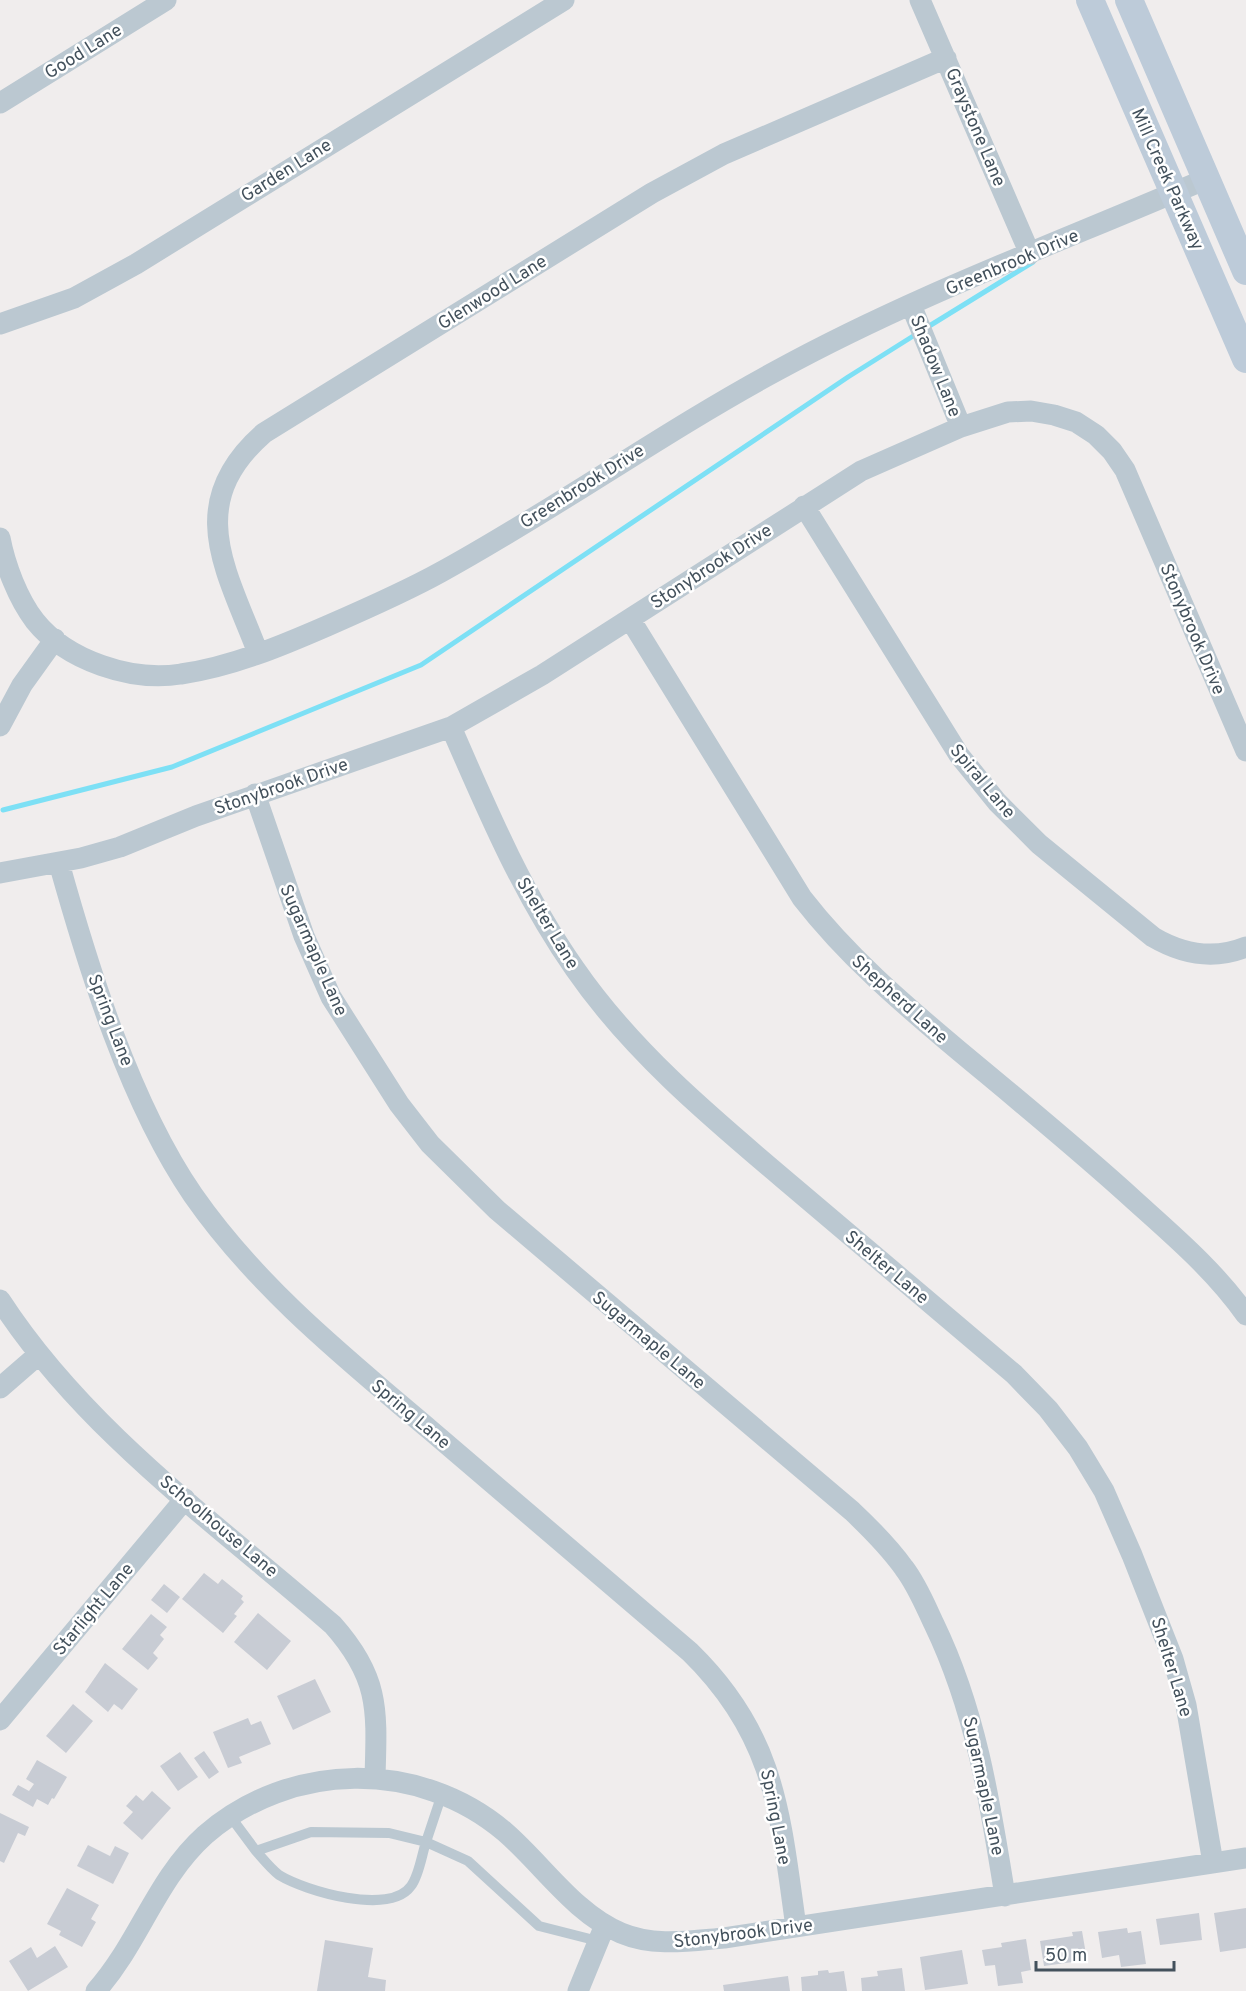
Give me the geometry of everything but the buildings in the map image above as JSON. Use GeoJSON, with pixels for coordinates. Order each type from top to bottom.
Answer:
{"type":"FeatureCollection","features":[{"type":"Feature","properties":{"kind":"main road","name":"Mill Creek Parkway"},"geometry":{"type":"LineString","coordinates":[[1090,0],[1246,359]]}},
{"type":"Feature","properties":{"kind":"main road","name":"Mill Creek Parkway"},"geometry":{"type":"LineString","coordinates":[[1129,0],[1246,271]]}},
{"type":"Feature","properties":{"kind":"street","name":"Good Lane"},"geometry":{"type":"LineString","coordinates":[[0,103],[166,0]]}},
{"type":"Feature","properties":{"kind":"street","name":"Garden Lane"},"geometry":{"type":"LineString","coordinates":[[0,324],[74,298],[136,264],[310,154],[564,0]]}},
{"type":"Feature","properties":{"kind":"street","name":"Graystone Lane"},"geometry":{"type":"LineString","coordinates":[[920,0],[1030,254]]}},
{"type":"Feature","properties":{"kind":"street","name":"Glenwood Lane"},"geometry":{"type":"LineString","coordinates":[[258,653],[231,583],[218,537],[217,515],[219,495],[234,463],[264,433],[652,193],[724,154],[946,58]]}},
{"type":"Feature","properties":{"kind":"street","name":"Greenbrook Drive"},"geometry":{"type":"LineString","coordinates":[[0,538],[7,582],[32,616],[55,639],[88,659],[114,669],[142,674],[182,674],[258,653],[380,603],[443,571],[695,416],[779,369],[911,305],[1206,179]]}},
{"type":"Feature","properties":{"kind":"street","name":"Shadow Lane"},"geometry":{"type":"LineString","coordinates":[[911,305],[961,427]]}},
{"type":"Feature","properties":{"kind":"street","name":"Stonybrook Drive"},"geometry":{"type":"LineString","coordinates":[[0,873],[60,863],[120,847],[255,794],[451,727],[542,675],[861,471],[961,427],[1008,412],[1032,411],[1076,422],[1112,451],[1125,470],[1246,751]]}},
{"type":"Feature","properties":{"kind":"street","name":"Spiral Lane"},"geometry":{"type":"LineString","coordinates":[[804,506],[942,731],[997,802],[1039,844],[1153,938],[1168,946],[1200,954],[1216,954],[1246,947]]}},
{"type":"Feature","properties":{"kind":"street","name":"Shepherd Lane"},"geometry":{"type":"LineString","coordinates":[[630,620],[802,898],[826,928],[852,957],[913,1012],[1108,1176],[1194,1253],[1246,1315]]}},
{"type":"Feature","properties":{"kind":"street"},"geometry":{"type":"LineString","coordinates":[[0,726],[22,685],[55,639]]}},
{"type":"Feature","properties":{"kind":"street","name":"Shelter Lane"},"geometry":{"type":"LineString","coordinates":[[451,727],[524,885],[548,928],[586,985],[636,1045],[756,1156],[1014,1374],[1048,1409],[1078,1448],[1104,1491],[1173,1659],[1186,1705],[1213,1863]]}},
{"type":"Feature","properties":{"kind":"street","name":"Sugarmaple Lane"},"geometry":{"type":"LineString","coordinates":[[255,794],[301,927],[331,997],[399,1104],[430,1144],[497,1210],[852,1511],[881,1538],[905,1569],[945,1647],[972,1720],[986,1777],[1005,1896]]}},
{"type":"Feature","properties":{"kind":"street","name":"Spring Lane"},"geometry":{"type":"LineString","coordinates":[[60,863],[100,996],[127,1065],[153,1121],[193,1194],[224,1236],[254,1270],[317,1332],[690,1652],[728,1692],[750,1727],[774,1790],[796,1927]]}},
{"type":"Feature","properties":{"kind":"street","name":"Schoolhouse Lane"},"geometry":{"type":"LineString","coordinates":[[0,1300],[38,1355],[86,1410],[333,1624],[350,1644],[363,1665],[372,1689],[377,1714],[375,1777]]}},
{"type":"Feature","properties":{"kind":"street"},"geometry":{"type":"LineString","coordinates":[[0,1388],[38,1355]]}},
{"type":"Feature","properties":{"kind":"street","name":"Starlight Lane"},"geometry":{"type":"LineString","coordinates":[[0,1720],[185,1498]]}},
{"type":"Feature","properties":{"kind":"street","name":"Stonybrook Drive"},"geometry":{"type":"LineString","coordinates":[[96,1991],[158,1892],[184,1857],[230,1816],[251,1802],[296,1787],[328,1780],[375,1777],[401,1781],[442,1794],[485,1817],[506,1833],[579,1906],[601,1933],[672,1943],[796,1927],[1246,1858]]}},
{"type":"Feature","properties":{"kind":"street"},"geometry":{"type":"LineString","coordinates":[[579,1991],[601,1933]]}},
{"type":"Feature","properties":{"kind":"lane"},"geometry":{"type":"LineString","coordinates":[[230,1816],[256,1851],[278,1874],[319,1892],[374,1901],[392,1899],[411,1886],[442,1794]]}},
{"type":"Feature","properties":{"kind":"lane"},"geometry":{"type":"LineString","coordinates":[[256,1851],[311,1832],[389,1833],[426,1842],[468,1861],[539,1926],[601,1933]]}},
{"type":"Feature","properties":{"kind":"waterway"},"geometry":{"type":"LineString","coordinates":[[926,328],[1033,262]]}},
{"type":"Feature","properties":{"kind":"waterway"},"geometry":{"type":"LineString","coordinates":[[3,810],[172,767],[421,665],[848,377],[918,333]]}}]}
